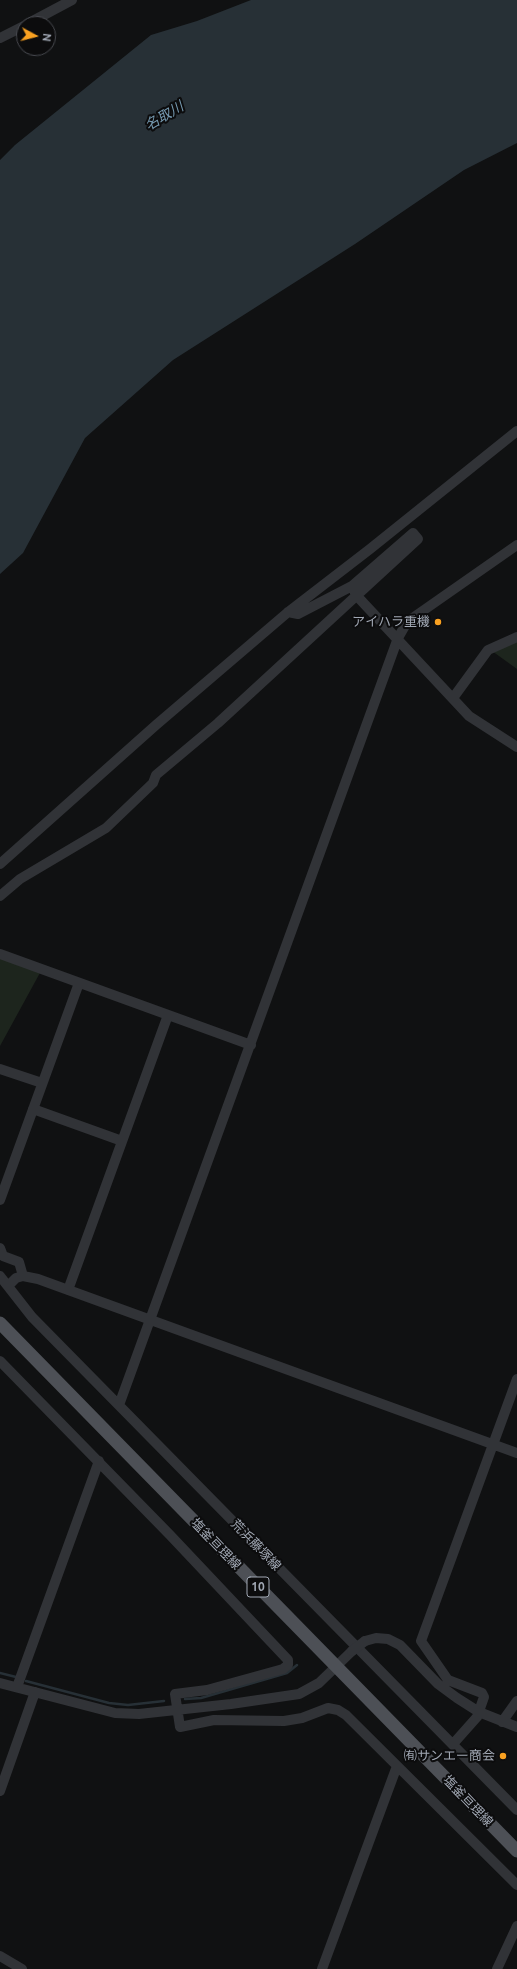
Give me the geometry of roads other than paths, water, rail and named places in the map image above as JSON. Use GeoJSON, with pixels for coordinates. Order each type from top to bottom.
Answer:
{"type":"FeatureCollection","features":[{"type":"Feature","properties":{"kind":"main road","name":"塩釜亘理線"},"geometry":{"type":"LineString","coordinates":[[0,1322],[517,1851]]}},
{"type":"Feature","properties":{"kind":"street"},"geometry":{"type":"LineString","coordinates":[[42,16],[72,0]]}},
{"type":"Feature","properties":{"kind":"street"},"geometry":{"type":"LineString","coordinates":[[0,38],[16,30]]}},
{"type":"Feature","properties":{"kind":"street"},"geometry":{"type":"LineString","coordinates":[[0,864],[156,725],[288,612],[517,430]]}},
{"type":"Feature","properties":{"kind":"street"},"geometry":{"type":"LineString","coordinates":[[0,896],[20,878],[106,828],[153,783],[156,775],[218,723],[354,590],[413,533],[418,539],[354,590],[298,614],[288,612]]}},
{"type":"Feature","properties":{"kind":"street"},"geometry":{"type":"LineString","coordinates":[[119,1405],[398,638],[406,624],[414,616],[517,545]]}},
{"type":"Feature","properties":{"kind":"street"},"geometry":{"type":"LineString","coordinates":[[354,590],[469,716],[517,747]]}},
{"type":"Feature","properties":{"kind":"street"},"geometry":{"type":"LineString","coordinates":[[453,698],[488,650],[517,637]]}},
{"type":"Feature","properties":{"kind":"street"},"geometry":{"type":"LineString","coordinates":[[0,954],[251,1045]]}},
{"type":"Feature","properties":{"kind":"street"},"geometry":{"type":"LineString","coordinates":[[0,1200],[79,983]]}},
{"type":"Feature","properties":{"kind":"street"},"geometry":{"type":"LineString","coordinates":[[68,1290],[168,1015]]}},
{"type":"Feature","properties":{"kind":"street"},"geometry":{"type":"LineString","coordinates":[[0,1069],[42,1083]]}},
{"type":"Feature","properties":{"kind":"street"},"geometry":{"type":"LineString","coordinates":[[33,1109],[122,1141]]}},
{"type":"Feature","properties":{"kind":"street"},"geometry":{"type":"LineString","coordinates":[[0,1248],[3,1256],[19,1262],[23,1276]]}},
{"type":"Feature","properties":{"kind":"street","name":"荒浜藤塚線"},"geometry":{"type":"LineString","coordinates":[[0,1276],[32,1317],[517,1810]]}},
{"type":"Feature","properties":{"kind":"street"},"geometry":{"type":"LineString","coordinates":[[8,1286],[16,1278],[23,1276],[68,1290],[517,1453]]}},
{"type":"Feature","properties":{"kind":"street"},"geometry":{"type":"LineString","coordinates":[[0,1361],[99,1461],[288,1660],[288,1665],[283,1669],[207,1690],[175,1694],[176,1710],[180,1727],[214,1720],[284,1721],[302,1718],[328,1708],[338,1710],[346,1715],[517,1885]]}},
{"type":"Feature","properties":{"kind":"street"},"geometry":{"type":"LineString","coordinates":[[453,1744],[469,1728],[480,1712],[484,1697],[482,1694],[448,1680],[421,1642],[517,1379]]}},
{"type":"Feature","properties":{"kind":"street"},"geometry":{"type":"LineString","coordinates":[[17,1687],[99,1461]]}},
{"type":"Feature","properties":{"kind":"street"},"geometry":{"type":"LineString","coordinates":[[0,1683],[115,1713],[130,1715],[246,1702],[299,1694],[319,1683],[352,1651],[365,1641],[376,1638],[400,1645],[438,1684],[480,1712],[517,1727]]}},
{"type":"Feature","properties":{"kind":"street"},"geometry":{"type":"LineString","coordinates":[[0,1791],[35,1692]]}},
{"type":"Feature","properties":{"kind":"street"},"geometry":{"type":"LineString","coordinates":[[502,1722],[517,1701]]}},
{"type":"Feature","properties":{"kind":"street"},"geometry":{"type":"LineString","coordinates":[[322,1969],[397,1766]]}},
{"type":"Feature","properties":{"kind":"street"},"geometry":{"type":"LineString","coordinates":[[497,1969],[517,1926]]}},
{"type":"Feature","properties":{"kind":"street"},"geometry":{"type":"LineString","coordinates":[[0,1956],[22,1969]]}},
{"type":"Feature","properties":{"kind":"water","name":"名取川"},"geometry":{"type":"Polygon","coordinates":[[[251,0],[517,0],[517,143],[464,170],[355,244],[173,360],[85,438],[23,553],[0,574],[0,160],[15,145],[151,35],[197,21],[251,0]]]}},
{"type":"Feature","properties":{"kind":"waterway"},"geometry":{"type":"LineString","coordinates":[[185,1699],[201,1698],[287,1673],[297,1665]]}},
{"type":"Feature","properties":{"kind":"waterway"},"geometry":{"type":"LineString","coordinates":[[0,1673],[16,1677]]}},
{"type":"Feature","properties":{"kind":"waterway"},"geometry":{"type":"LineString","coordinates":[[26,1681],[109,1703],[128,1705],[164,1701]]}},
{"type":"Feature","properties":{"kind":"place","name":"アイハラ重機"},"geometry":{"type":"Point","coordinates":[438,622]}},
{"type":"Feature","properties":{"kind":"place","name":"㈲サンエー商会"},"geometry":{"type":"Point","coordinates":[503,1756]}}]}
